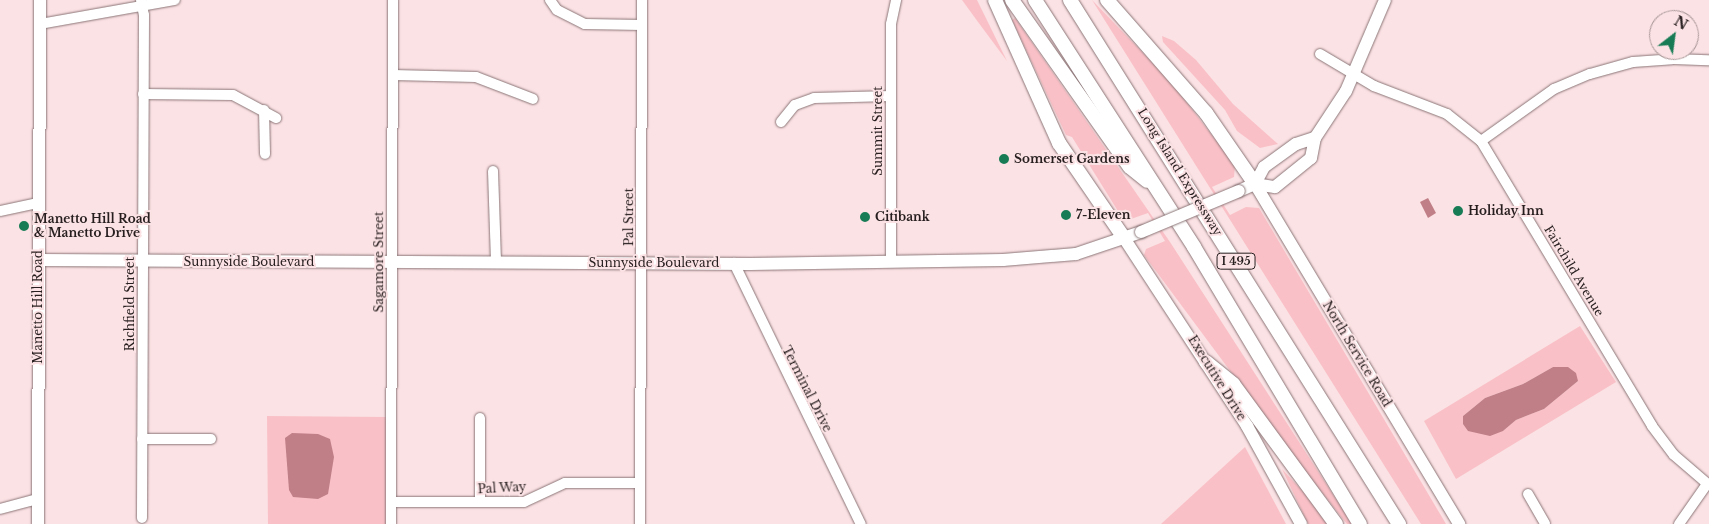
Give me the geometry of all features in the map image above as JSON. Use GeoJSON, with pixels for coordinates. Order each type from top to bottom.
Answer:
{"type":"FeatureCollection","features":[{"type":"Feature","properties":{"kind":"highway"},"geometry":{"type":"LineString","coordinates":[[995,0],[1059,143],[1124,238]]}},
{"type":"Feature","properties":{"kind":"highway"},"geometry":{"type":"LineString","coordinates":[[1012,0],[1130,167],[1158,190]]}},
{"type":"Feature","properties":{"kind":"highway","name":"I 495"},"geometry":{"type":"LineString","coordinates":[[1035,0],[1158,190],[1360,524]]}},
{"type":"Feature","properties":{"kind":"highway","name":"Long Island Expressway"},"geometry":{"type":"LineString","coordinates":[[1070,0],[1399,524]]}},
{"type":"Feature","properties":{"kind":"highway"},"geometry":{"type":"LineString","coordinates":[[1107,0],[1194,97],[1255,184]]}},
{"type":"Feature","properties":{"kind":"highway"},"geometry":{"type":"LineString","coordinates":[[1206,362],[1233,384],[1336,524]]}},
{"type":"Feature","properties":{"kind":"main road","name":"Manetto Hill Road"},"geometry":{"type":"LineString","coordinates":[[38,524],[40,0]]}},
{"type":"Feature","properties":{"kind":"main road","name":"Sunnyside Boulevard"},"geometry":{"type":"LineString","coordinates":[[39,260],[734,263],[891,262],[1046,258],[1076,254],[1141,232],[1255,184],[1275,187],[1311,158],[1315,138],[1331,117],[1353,75],[1385,0]]}},
{"type":"Feature","properties":{"kind":"main road"},"geometry":{"type":"LineString","coordinates":[[1255,184],[1264,167],[1296,144],[1315,138]]}},
{"type":"Feature","properties":{"kind":"main road","name":"North Service Road"},"geometry":{"type":"LineString","coordinates":[[1255,184],[1459,524]]}},
{"type":"Feature","properties":{"kind":"main road","name":"Executive Drive"},"geometry":{"type":"LineString","coordinates":[[1124,238],[1206,362],[1268,463],[1301,524]]}},
{"type":"Feature","properties":{"kind":"street"},"geometry":{"type":"LineString","coordinates":[[40,24],[141,2],[175,0]]}},
{"type":"Feature","properties":{"kind":"street","name":"Sagamore Street"},"geometry":{"type":"LineString","coordinates":[[391,524],[393,0]]}},
{"type":"Feature","properties":{"kind":"street"},"geometry":{"type":"LineString","coordinates":[[550,0],[572,20],[585,24],[642,25]]}},
{"type":"Feature","properties":{"kind":"street","name":"Pal Street"},"geometry":{"type":"LineString","coordinates":[[640,524],[642,0]]}},
{"type":"Feature","properties":{"kind":"street","name":"Summit Street"},"geometry":{"type":"LineString","coordinates":[[891,262],[892,18],[896,0]]}},
{"type":"Feature","properties":{"kind":"street","name":"Richfield Street"},"geometry":{"type":"LineString","coordinates":[[141,2],[143,94],[142,518]]}},
{"type":"Feature","properties":{"kind":"street","name":"Fairchild Avenue"},"geometry":{"type":"LineString","coordinates":[[1320,54],[1353,75],[1447,114],[1482,141],[1652,426],[1674,455],[1708,485]]}},
{"type":"Feature","properties":{"kind":"street"},"geometry":{"type":"LineString","coordinates":[[1482,141],[1547,93],[1590,74],[1633,62],[1672,58],[1709,60]]}},
{"type":"Feature","properties":{"kind":"street"},"geometry":{"type":"LineString","coordinates":[[392,75],[476,77],[534,99]]}},
{"type":"Feature","properties":{"kind":"street"},"geometry":{"type":"LineString","coordinates":[[143,94],[233,95],[276,118]]}},
{"type":"Feature","properties":{"kind":"street"},"geometry":{"type":"LineString","coordinates":[[781,122],[795,105],[814,98],[891,96]]}},
{"type":"Feature","properties":{"kind":"street"},"geometry":{"type":"LineString","coordinates":[[264,110],[265,154]]}},
{"type":"Feature","properties":{"kind":"street"},"geometry":{"type":"LineString","coordinates":[[493,171],[496,262]]}},
{"type":"Feature","properties":{"kind":"street"},"geometry":{"type":"LineString","coordinates":[[0,211],[39,203]]}},
{"type":"Feature","properties":{"kind":"street","name":"Terminal Drive"},"geometry":{"type":"LineString","coordinates":[[734,263],[861,524]]}},
{"type":"Feature","properties":{"kind":"street"},"geometry":{"type":"LineString","coordinates":[[480,418],[480,502]]}},
{"type":"Feature","properties":{"kind":"street"},"geometry":{"type":"LineString","coordinates":[[142,439],[211,439]]}},
{"type":"Feature","properties":{"kind":"street","name":"Pal Way"},"geometry":{"type":"LineString","coordinates":[[391,502],[524,502],[565,483],[640,483]]}},
{"type":"Feature","properties":{"kind":"street"},"geometry":{"type":"LineString","coordinates":[[1679,524],[1708,485]]}},
{"type":"Feature","properties":{"kind":"street"},"geometry":{"type":"LineString","coordinates":[[1528,494],[1545,524]]}},
{"type":"Feature","properties":{"kind":"street"},"geometry":{"type":"LineString","coordinates":[[0,508],[38,500]]}},
{"type":"Feature","properties":{"kind":"shaded area"},"geometry":{"type":"Polygon","coordinates":[[[962,0],[977,0],[1007,61],[978,22],[962,0]]]}},
{"type":"Feature","properties":{"kind":"shaded area"},"geometry":{"type":"Polygon","coordinates":[[[1092,0],[1170,81],[1235,165],[1234,177],[1212,187],[1230,215],[1246,207],[1259,208],[1446,524],[1421,524],[1092,0]]]}},
{"type":"Feature","properties":{"kind":"shaded area"},"geometry":{"type":"Polygon","coordinates":[[[1015,18],[1170,242],[1352,524],[1347,524],[1297,461],[1144,255],[1146,249],[1165,241],[1148,213],[1131,219],[1121,216],[1072,137],[1066,135],[1012,20],[1015,18]]]}},
{"type":"Feature","properties":{"kind":"shaded area"},"geometry":{"type":"Polygon","coordinates":[[[1162,36],[1174,41],[1196,60],[1233,104],[1278,144],[1260,148],[1237,131],[1225,110],[1163,42],[1162,36]]]}},
{"type":"Feature","properties":{"kind":"shaded area"},"geometry":{"type":"Polygon","coordinates":[[[1428,198],[1436,213],[1428,218],[1420,202],[1428,198]]]}},
{"type":"Feature","properties":{"kind":"shaded area"},"geometry":{"type":"Polygon","coordinates":[[[1580,326],[1616,382],[1456,479],[1424,421],[1580,326]],[[1553,367],[1523,384],[1485,398],[1463,416],[1503,431],[1516,420],[1544,409],[1578,381],[1553,367]]]}},
{"type":"Feature","properties":{"kind":"shaded area"},"geometry":{"type":"Polygon","coordinates":[[[1553,367],[1568,367],[1576,373],[1578,381],[1544,409],[1516,420],[1503,431],[1490,436],[1468,431],[1463,424],[1463,416],[1485,398],[1523,384],[1553,367]]]}},
{"type":"Feature","properties":{"kind":"shaded area"},"geometry":{"type":"Polygon","coordinates":[[[267,416],[386,417],[387,524],[268,524],[267,416]]]}},
{"type":"Feature","properties":{"kind":"shaded area"},"geometry":{"type":"Polygon","coordinates":[[[292,433],[318,434],[330,439],[334,457],[328,494],[318,499],[293,497],[289,490],[285,438],[292,433]]]}},
{"type":"Feature","properties":{"kind":"shaded area"},"geometry":{"type":"Polygon","coordinates":[[[1245,447],[1286,524],[1161,524],[1245,447]]]}},
{"type":"Feature","properties":{"kind":"shaded area"},"geometry":{"type":"Polygon","coordinates":[[[1282,469],[1306,495],[1327,524],[1308,524],[1282,469]]]}},
{"type":"Feature","properties":{"kind":"place","name":"Somerset Gardens"},"geometry":{"type":"Point","coordinates":[1004,159]}},
{"type":"Feature","properties":{"kind":"place","name":"Holiday Inn"},"geometry":{"type":"Point","coordinates":[1458,211]}},
{"type":"Feature","properties":{"kind":"place","name":"7-Eleven"},"geometry":{"type":"Point","coordinates":[1066,215]}},
{"type":"Feature","properties":{"kind":"place","name":"Citibank"},"geometry":{"type":"Point","coordinates":[865,217]}},
{"type":"Feature","properties":{"kind":"place","name":"Manetto Hill Road & Manetto Drive"},"geometry":{"type":"Point","coordinates":[24,226]}}]}
